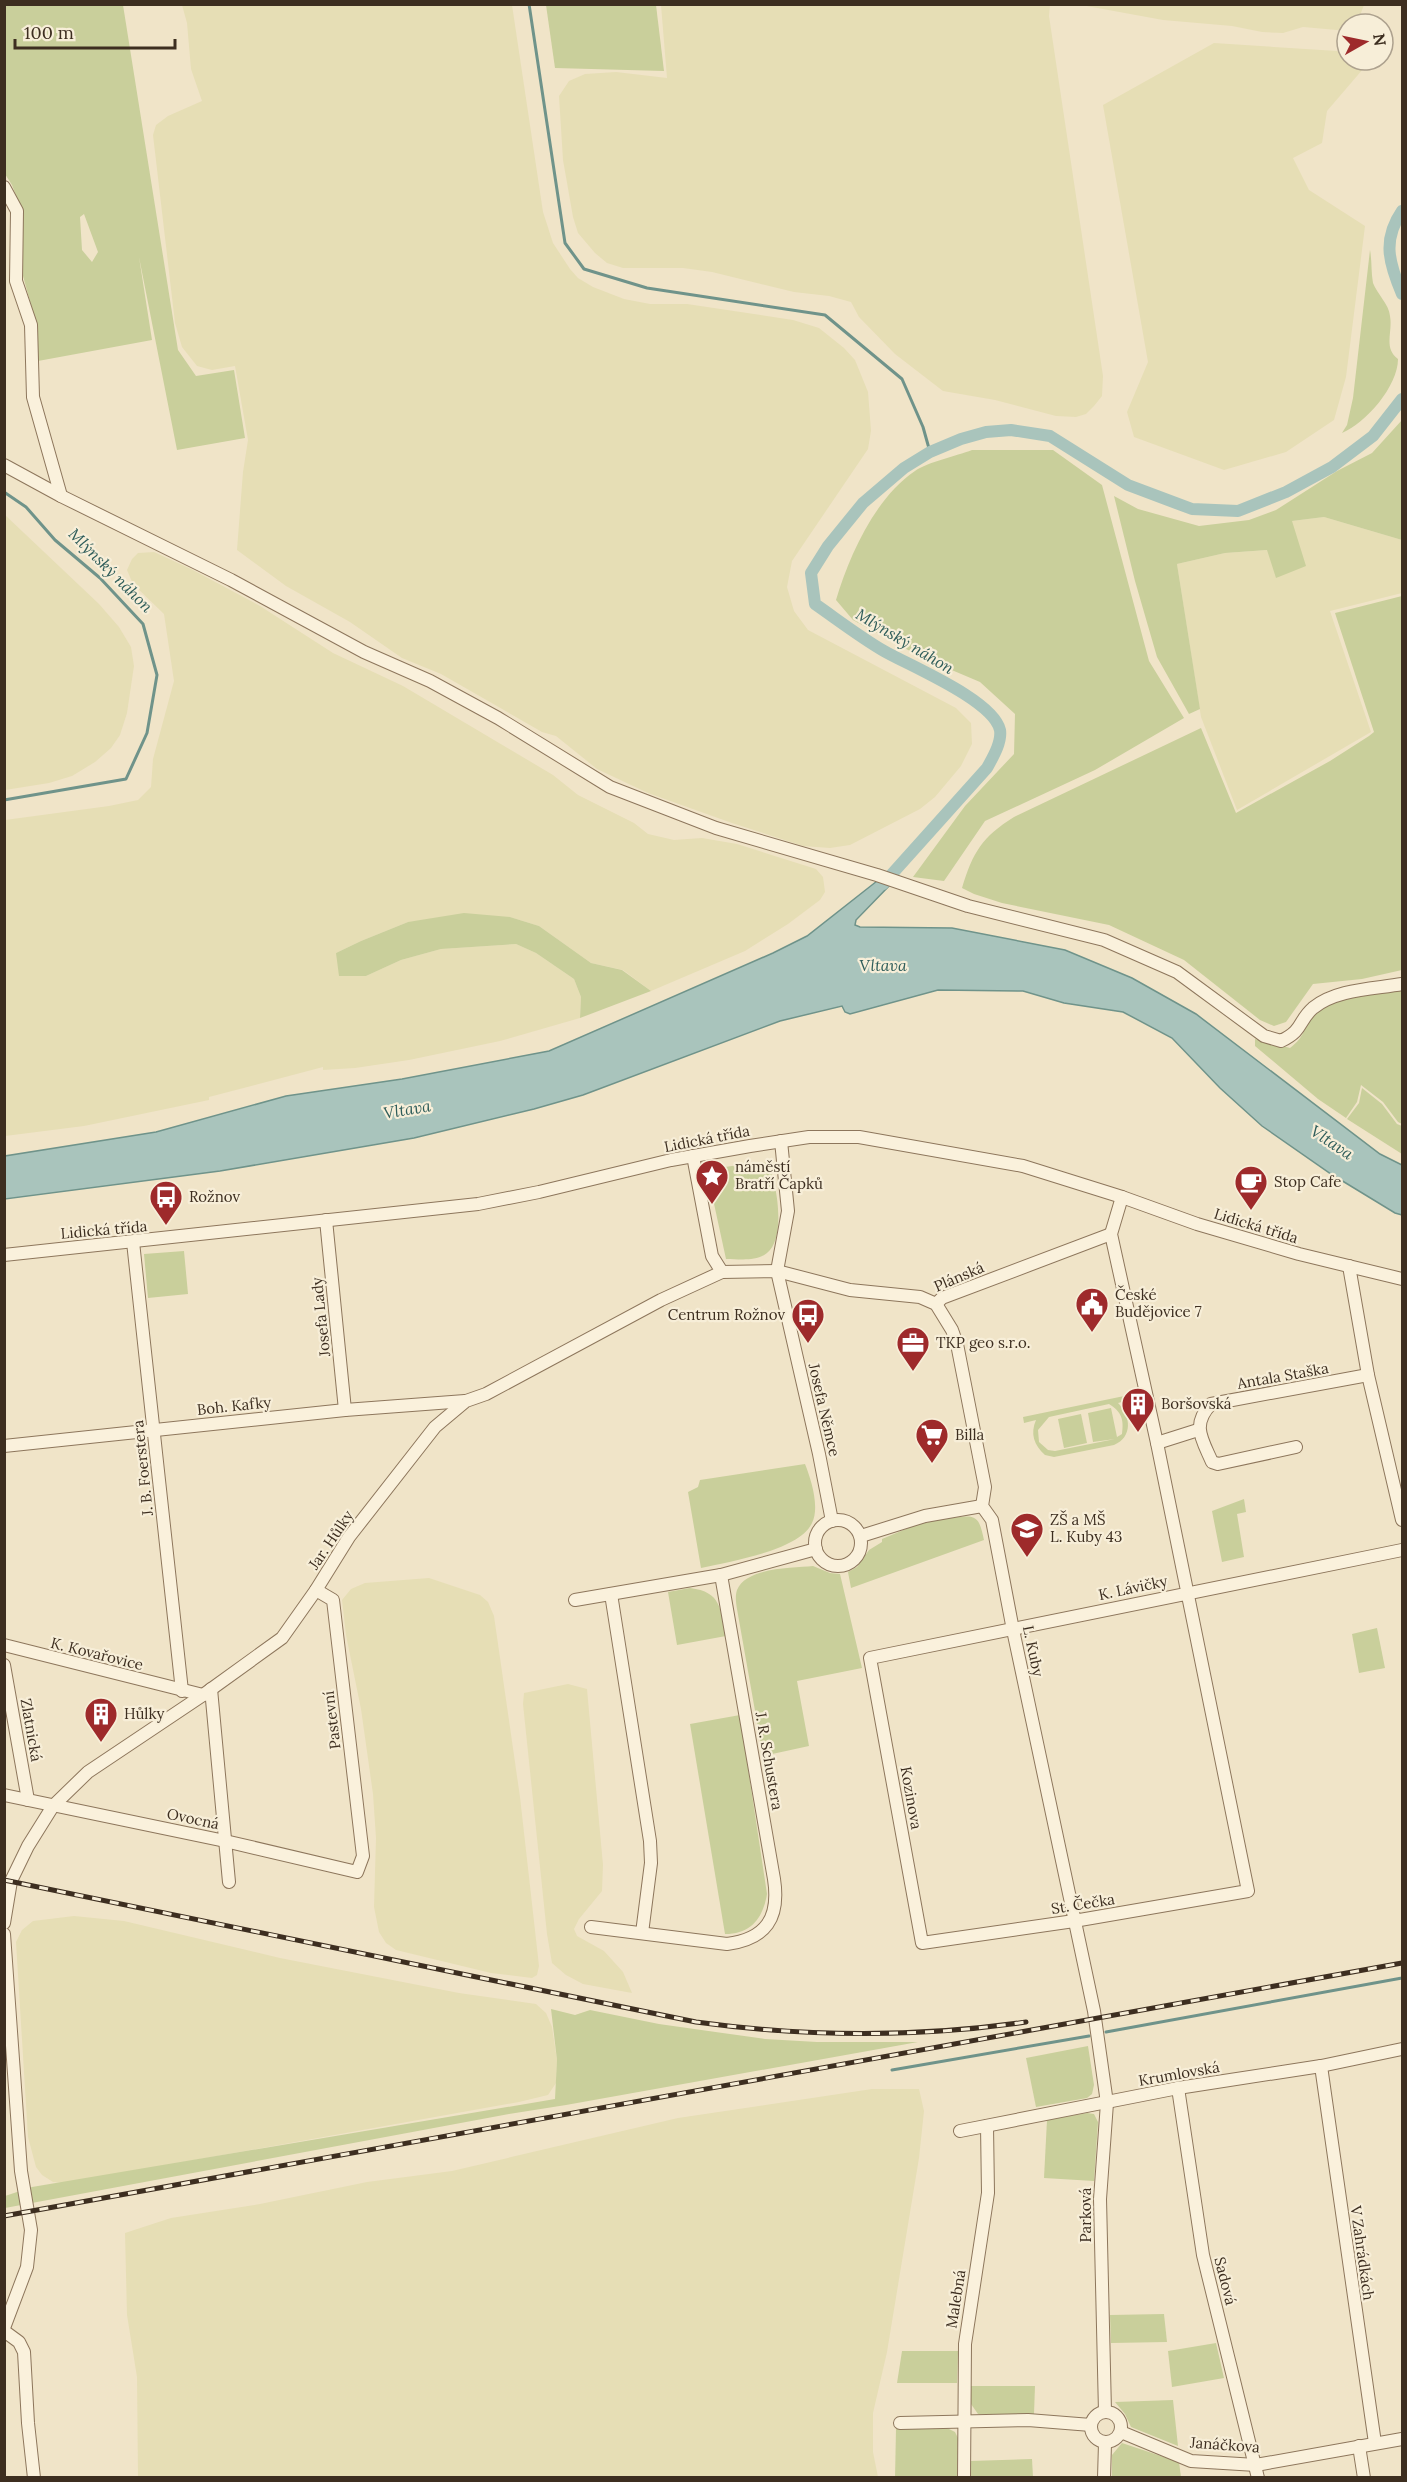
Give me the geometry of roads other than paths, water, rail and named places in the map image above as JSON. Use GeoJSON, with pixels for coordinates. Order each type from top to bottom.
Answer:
{"type":"FeatureCollection","features":[{"type":"Feature","properties":{"kind":"street"},"geometry":{"type":"LineString","coordinates":[[4,187],[17,211],[16,281],[32,325],[33,397],[61,496]]}},
{"type":"Feature","properties":{"kind":"street"},"geometry":{"type":"LineString","coordinates":[[4,465],[61,496],[231,580],[364,652],[430,681],[498,718],[610,788],[716,828],[879,876],[968,906],[1104,940],[1177,972],[1264,1036],[1281,1041],[1295,1035],[1313,1008],[1338,995],[1402,984]]}},
{"type":"Feature","properties":{"kind":"street","name":"Lidická třída"},"geometry":{"type":"LineString","coordinates":[[4,1255],[496,1201],[693,1156],[809,1137],[859,1137],[1023,1166],[1122,1197],[1197,1224],[1299,1254],[1402,1280]]}},
{"type":"Feature","properties":{"kind":"street"},"geometry":{"type":"LineString","coordinates":[[777,1272],[788,1211],[781,1141]]}},
{"type":"Feature","properties":{"kind":"street"},"geometry":{"type":"LineString","coordinates":[[693,1156],[712,1256],[722,1272]]}},
{"type":"Feature","properties":{"kind":"street"},"geometry":{"type":"LineString","coordinates":[[1122,1197],[1111,1234],[1187,1592]]}},
{"type":"Feature","properties":{"kind":"street","name":"Josefa Lady"},"geometry":{"type":"LineString","coordinates":[[327,1220],[345,1410]]}},
{"type":"Feature","properties":{"kind":"street","name":"Plánská"},"geometry":{"type":"LineString","coordinates":[[722,1272],[777,1272],[849,1290],[920,1297],[936,1304],[942,1298],[1111,1234]]}},
{"type":"Feature","properties":{"kind":"street","name":"J. B. Foerstera"},"geometry":{"type":"LineString","coordinates":[[133,1242],[182,1691]]}},
{"type":"Feature","properties":{"kind":"street"},"geometry":{"type":"LineString","coordinates":[[1349,1266],[1368,1375],[1402,1520]]}},
{"type":"Feature","properties":{"kind":"street","name":"Jar. Hůlky"},"geometry":{"type":"LineString","coordinates":[[4,1923],[11,1881],[53,1806],[88,1772],[207,1692],[282,1638],[349,1537],[435,1427],[466,1401],[486,1394],[661,1300],[722,1272]]}},
{"type":"Feature","properties":{"kind":"street","name":"Josefa Němce"},"geometry":{"type":"LineString","coordinates":[[777,1272],[832,1521]]}},
{"type":"Feature","properties":{"kind":"street","name":"L. Kuby"},"geometry":{"type":"LineString","coordinates":[[936,1304],[952,1330],[957,1344],[985,1487],[982,1506],[992,1521],[1094,2015]]}},
{"type":"Feature","properties":{"kind":"street","name":"Antala Staška"},"geometry":{"type":"LineString","coordinates":[[1198,1430],[1202,1414],[1211,1404],[1368,1375]]}},
{"type":"Feature","properties":{"kind":"street","name":"Boh. Kafky"},"geometry":{"type":"LineString","coordinates":[[4,1446],[345,1410],[466,1401]]}},
{"type":"Feature","properties":{"kind":"street"},"geometry":{"type":"LineString","coordinates":[[1157,1443],[1198,1430],[1212,1462],[1218,1464],[1296,1448]]}},
{"type":"Feature","properties":{"kind":"street"},"geometry":{"type":"LineString","coordinates":[[861,1536],[925,1516],[982,1506]]}},
{"type":"Feature","properties":{"kind":"street"},"geometry":{"type":"LineString","coordinates":[[832,1521],[849,1522],[861,1536],[862,1546],[859,1555],[852,1563],[843,1566],[826,1563],[816,1549],[815,1540],[818,1532],[832,1521]]}},
{"type":"Feature","properties":{"kind":"street"},"geometry":{"type":"LineString","coordinates":[[574,1600],[721,1575],[816,1549]]}},
{"type":"Feature","properties":{"kind":"street","name":"K. Lávičky"},"geometry":{"type":"LineString","coordinates":[[870,1658],[1402,1550]]}},
{"type":"Feature","properties":{"kind":"street","name":"J. R. Schustera"},"geometry":{"type":"LineString","coordinates":[[642,1933],[727,1944],[747,1941],[760,1932],[773,1916],[777,1899],[721,1575]]}},
{"type":"Feature","properties":{"kind":"street","name":"Pastevní"},"geometry":{"type":"LineString","coordinates":[[316,1590],[333,1600],[363,1856]]}},
{"type":"Feature","properties":{"kind":"street","name":"St. Čečka"},"geometry":{"type":"LineString","coordinates":[[922,1943],[1074,1921],[1248,1891],[1187,1592]]}},
{"type":"Feature","properties":{"kind":"street"},"geometry":{"type":"LineString","coordinates":[[591,1927],[642,1933],[651,1863],[650,1841],[611,1594]]}},
{"type":"Feature","properties":{"kind":"street","name":"K. Kovařovice"},"geometry":{"type":"LineString","coordinates":[[4,1646],[182,1691],[207,1692]]}},
{"type":"Feature","properties":{"kind":"street","name":"Kozinova"},"geometry":{"type":"LineString","coordinates":[[870,1658],[922,1943]]}},
{"type":"Feature","properties":{"kind":"street","name":"Zlatnická"},"geometry":{"type":"LineString","coordinates":[[4,1665],[28,1800]]}},
{"type":"Feature","properties":{"kind":"street"},"geometry":{"type":"LineString","coordinates":[[207,1692],[229,1882]]}},
{"type":"Feature","properties":{"kind":"street","name":"Ovocná"},"geometry":{"type":"LineString","coordinates":[[4,1795],[225,1841],[357,1872],[363,1856]]}},
{"type":"Feature","properties":{"kind":"street"},"geometry":{"type":"LineString","coordinates":[[4,1934],[10,2072],[21,2171],[31,2230],[27,2267],[4,2329],[19,2342],[24,2352],[34,2478]]}},
{"type":"Feature","properties":{"kind":"street","name":"Parková"},"geometry":{"type":"LineString","coordinates":[[1094,2015],[1107,2103],[1100,2199],[1106,2412]]}},
{"type":"Feature","properties":{"kind":"street","name":"Krumlovská"},"geometry":{"type":"LineString","coordinates":[[960,2131],[1178,2088],[1321,2066],[1402,2049]]}},
{"type":"Feature","properties":{"kind":"street","name":"V Zahrádkách"},"geometry":{"type":"LineString","coordinates":[[1321,2066],[1375,2443]]}},
{"type":"Feature","properties":{"kind":"street","name":"Sadová"},"geometry":{"type":"LineString","coordinates":[[1178,2088],[1203,2255],[1258,2478]]}},
{"type":"Feature","properties":{"kind":"street","name":"Malebná"},"geometry":{"type":"LineString","coordinates":[[964,2478],[964,2344],[988,2193],[987,2126]]}},
{"type":"Feature","properties":{"kind":"street"},"geometry":{"type":"LineString","coordinates":[[1106,2412],[1119,2418],[1121,2432],[1115,2440],[1105,2443],[1093,2435],[1092,2425],[1096,2416],[1106,2412]]}},
{"type":"Feature","properties":{"kind":"street"},"geometry":{"type":"LineString","coordinates":[[900,2423],[1028,2420],[1092,2425]]}},
{"type":"Feature","properties":{"kind":"street","name":"Janáčkova"},"geometry":{"type":"LineString","coordinates":[[1121,2432],[1191,2461],[1256,2465],[1402,2439]]}},
{"type":"Feature","properties":{"kind":"street"},"geometry":{"type":"LineString","coordinates":[[1104,2478],[1105,2443]]}},
{"type":"Feature","properties":{"kind":"street"},"geometry":{"type":"LineString","coordinates":[[1359,2446],[1364,2478]]}},
{"type":"Feature","properties":{"kind":"water","name":"Vltava"},"geometry":{"type":"Polygon","coordinates":[[[877,881],[889,886],[856,920],[855,925],[860,927],[952,928],[1065,950],[1132,978],[1196,1014],[1380,1154],[1402,1165],[1402,1215],[1331,1174],[1262,1126],[1220,1088],[1172,1038],[1123,1012],[1064,1003],[1023,991],[938,990],[850,1014],[845,1012],[842,1006],[780,1021],[583,1095],[414,1138],[220,1171],[5,1199],[5,1156],[156,1132],[286,1096],[402,1079],[549,1051],[807,936],[877,881]]]}},
{"type":"Feature","properties":{"kind":"waterway"},"geometry":{"type":"LineString","coordinates":[[529,4],[565,243],[584,269],[647,288],[825,315],[902,379],[923,427],[930,452]]}},
{"type":"Feature","properties":{"kind":"waterway","name":"Mlýnský náhon"},"geometry":{"type":"LineString","coordinates":[[1402,211],[1390,242],[1391,262],[1402,294]]}},
{"type":"Feature","properties":{"kind":"waterway","name":"Mlýnský náhon"},"geometry":{"type":"LineString","coordinates":[[883,884],[987,768],[1000,739],[1000,730],[983,707],[967,696],[884,651],[815,604],[811,573],[828,546],[863,503],[904,468],[930,452],[961,439],[986,432],[1011,430],[1050,436],[1128,485],[1192,509],[1238,511],[1286,492],[1332,467],[1373,436],[1402,399]]}},
{"type":"Feature","properties":{"kind":"waterway","name":"Mlýnský náhon"},"geometry":{"type":"LineString","coordinates":[[4,492],[26,507],[55,540],[100,578],[143,624],[157,675],[147,733],[126,779],[4,800]]}},
{"type":"Feature","properties":{"kind":"waterway"},"geometry":{"type":"LineString","coordinates":[[1106,2032],[1402,1978]]}},
{"type":"Feature","properties":{"kind":"waterway"},"geometry":{"type":"LineString","coordinates":[[892,2070],[1089,2036]]}},
{"type":"Feature","properties":{"kind":"railway"},"geometry":{"type":"LineString","coordinates":[[4,1880],[696,2022],[778,2031],[861,2034],[944,2031],[1026,2022]]}},
{"type":"Feature","properties":{"kind":"railway"},"geometry":{"type":"LineString","coordinates":[[4,2216],[1402,1963]]}},
{"type":"Feature","properties":{"kind":"place","name":"náměstí Bratří Čapků"},"geometry":{"type":"Point","coordinates":[712,1205]}},
{"type":"Feature","properties":{"kind":"place","name":"Stop Cafe"},"geometry":{"type":"Point","coordinates":[1251,1211]}},
{"type":"Feature","properties":{"kind":"place","name":"Rožnov"},"geometry":{"type":"Point","coordinates":[166,1226]}},
{"type":"Feature","properties":{"kind":"place","name":"České Budějovice 7"},"geometry":{"type":"Point","coordinates":[1092,1333]}},
{"type":"Feature","properties":{"kind":"place","name":"Centrum Rožnov"},"geometry":{"type":"Point","coordinates":[808,1344]}},
{"type":"Feature","properties":{"kind":"place","name":"TKP geo s.r.o."},"geometry":{"type":"Point","coordinates":[913,1372]}},
{"type":"Feature","properties":{"kind":"place","name":"Boršovská"},"geometry":{"type":"Point","coordinates":[1138,1433]}},
{"type":"Feature","properties":{"kind":"place","name":"Billa"},"geometry":{"type":"Point","coordinates":[932,1464]}},
{"type":"Feature","properties":{"kind":"place","name":"ZŠ a MŠ L. Kuby 43"},"geometry":{"type":"Point","coordinates":[1027,1558]}},
{"type":"Feature","properties":{"kind":"place","name":"Hůlky"},"geometry":{"type":"Point","coordinates":[101,1743]}}]}
